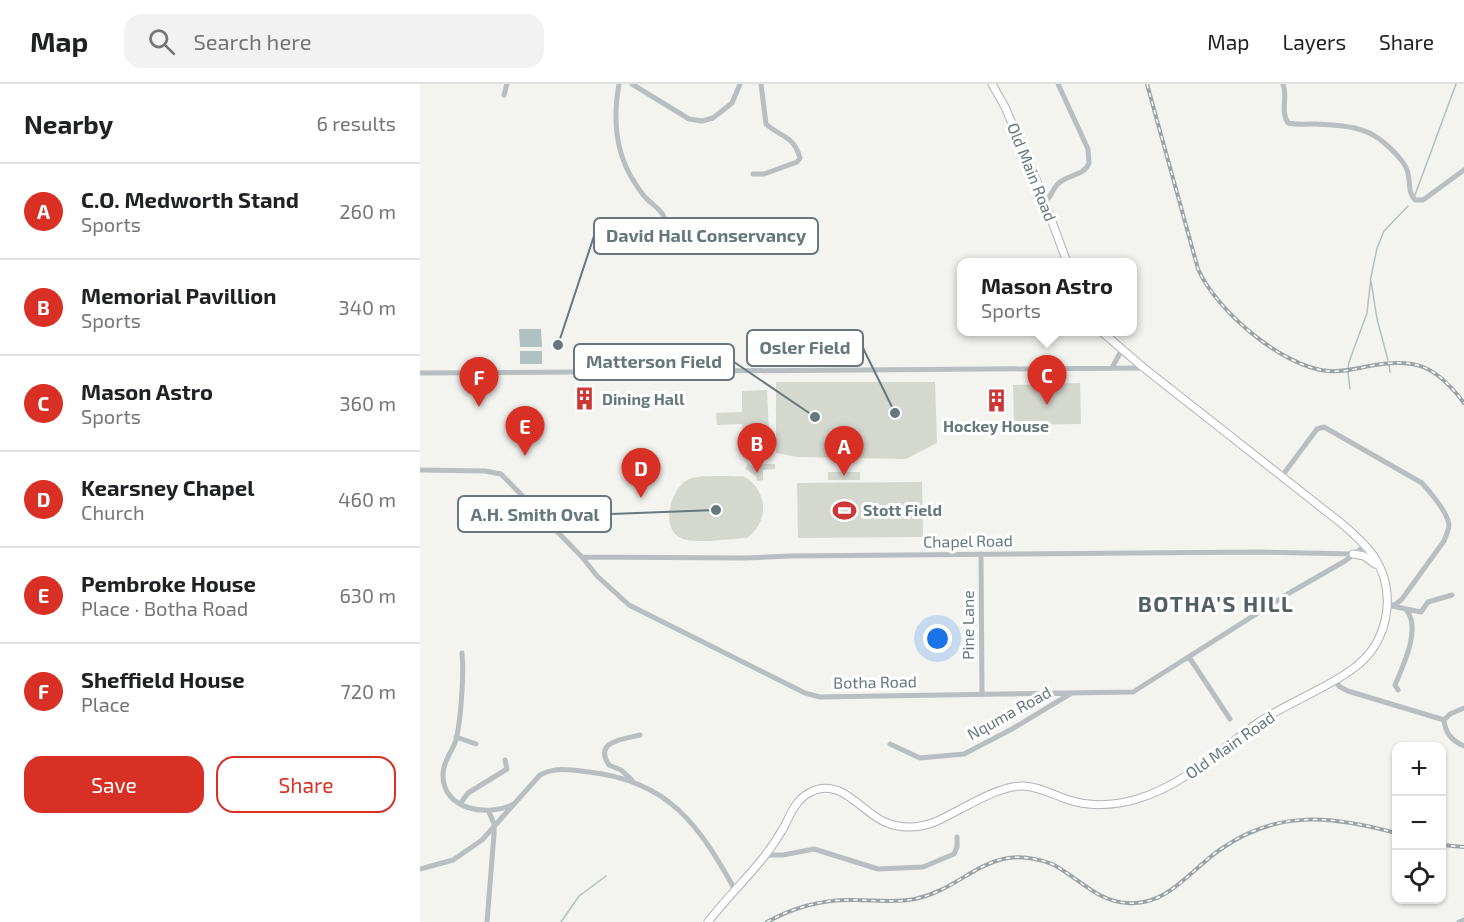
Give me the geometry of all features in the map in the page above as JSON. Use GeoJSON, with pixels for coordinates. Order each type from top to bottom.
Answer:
{"type":"FeatureCollection","features":[{"type":"Feature","properties":{"kind":"main road","name":"Old Main Road"},"geometry":{"type":"LineString","coordinates":[[992,84],[1005,107],[1066,258]]}},
{"type":"Feature","properties":{"kind":"main road","name":"Old Main Road"},"geometry":{"type":"LineString","coordinates":[[708,922],[767,855],[798,802],[809,793],[821,789],[833,789],[844,793],[878,818],[905,827],[935,822],[1013,786],[1035,788],[1088,804],[1134,800],[1166,789],[1205,764],[1260,722],[1355,667],[1373,649],[1382,631],[1388,596],[1382,572],[1365,546],[1282,476],[1106,336]]}},
{"type":"Feature","properties":{"kind":"main road"},"geometry":{"type":"LineString","coordinates":[[1353,554],[1369,558],[1382,572]]}},
{"type":"Feature","properties":{"kind":"street"},"geometry":{"type":"LineString","coordinates":[[504,95],[507,84]]}},
{"type":"Feature","properties":{"kind":"street"},"geometry":{"type":"LineString","coordinates":[[619,84],[615,118],[622,155],[634,181],[644,196],[663,213],[665,220],[662,231],[634,248]]}},
{"type":"Feature","properties":{"kind":"street"},"geometry":{"type":"LineString","coordinates":[[632,84],[689,119],[702,122],[713,118],[732,103],[740,84]]}},
{"type":"Feature","properties":{"kind":"street"},"geometry":{"type":"LineString","coordinates":[[753,174],[771,172],[797,162],[800,158],[797,148],[789,138],[766,124],[761,84]]}},
{"type":"Feature","properties":{"kind":"street"},"geometry":{"type":"LineString","coordinates":[[1045,202],[1060,182],[1081,173],[1089,163],[1088,149],[1058,84]]}},
{"type":"Feature","properties":{"kind":"street"},"geometry":{"type":"LineString","coordinates":[[1283,84],[1286,99],[1284,116],[1288,123],[1358,128],[1371,133],[1389,147],[1407,168],[1410,174],[1410,193],[1415,200],[1423,200],[1464,170]]}},
{"type":"Feature","properties":{"kind":"street"},"geometry":{"type":"LineString","coordinates":[[1112,368],[1122,350]]}},
{"type":"Feature","properties":{"kind":"street"},"geometry":{"type":"LineString","coordinates":[[420,373],[1144,368]]}},
{"type":"Feature","properties":{"kind":"street"},"geometry":{"type":"LineString","coordinates":[[1282,476],[1317,429],[1324,427],[1422,483],[1430,492],[1448,519],[1449,526],[1444,541],[1402,599],[1395,605],[1387,604]]}},
{"type":"Feature","properties":{"kind":"street","name":"Botha Road"},"geometry":{"type":"LineString","coordinates":[[420,470],[485,471],[501,474],[582,557],[605,584],[629,605],[813,696],[1133,692],[1365,546]]}},
{"type":"Feature","properties":{"kind":"street","name":"Chapel Road"},"geometry":{"type":"LineString","coordinates":[[582,557],[745,558],[1257,552],[1353,554]]}},
{"type":"Feature","properties":{"kind":"street","name":"Pine Lane"},"geometry":{"type":"LineString","coordinates":[[981,554],[982,695]]}},
{"type":"Feature","properties":{"kind":"street"},"geometry":{"type":"LineString","coordinates":[[1387,604],[1407,611],[1421,612],[1428,603],[1452,595]]}},
{"type":"Feature","properties":{"kind":"street"},"geometry":{"type":"LineString","coordinates":[[1398,690],[1395,685],[1410,645],[1411,618],[1407,611]]}},
{"type":"Feature","properties":{"kind":"street"},"geometry":{"type":"LineString","coordinates":[[462,653],[464,666],[456,738],[444,763],[443,778],[448,792],[460,804],[489,812],[518,801]]}},
{"type":"Feature","properties":{"kind":"street"},"geometry":{"type":"LineString","coordinates":[[1189,657],[1230,719]]}},
{"type":"Feature","properties":{"kind":"street"},"geometry":{"type":"LineString","coordinates":[[1334,680],[1348,691],[1444,720]]}},
{"type":"Feature","properties":{"kind":"street","name":"Nquma Road"},"geometry":{"type":"LineString","coordinates":[[890,744],[920,758],[943,758],[964,754],[1012,729],[1071,693]]}},
{"type":"Feature","properties":{"kind":"street"},"geometry":{"type":"LineString","coordinates":[[1444,720],[1450,714],[1464,708]]}},
{"type":"Feature","properties":{"kind":"street"},"geometry":{"type":"LineString","coordinates":[[1444,720],[1448,734],[1454,741],[1464,746]]}},
{"type":"Feature","properties":{"kind":"street"},"geometry":{"type":"LineString","coordinates":[[640,735],[612,742],[604,752],[609,765],[621,770],[633,781],[664,799],[689,819],[708,844],[735,890]]}},
{"type":"Feature","properties":{"kind":"street"},"geometry":{"type":"LineString","coordinates":[[456,738],[476,744]]}},
{"type":"Feature","properties":{"kind":"street"},"geometry":{"type":"LineString","coordinates":[[460,804],[468,793],[507,769],[505,760]]}},
{"type":"Feature","properties":{"kind":"street"},"geometry":{"type":"LineString","coordinates":[[420,869],[458,858],[494,828],[540,776],[557,769],[593,772],[633,781]]}},
{"type":"Feature","properties":{"kind":"street"},"geometry":{"type":"LineString","coordinates":[[487,922],[494,828],[489,812]]}},
{"type":"Feature","properties":{"kind":"street"},"geometry":{"type":"LineString","coordinates":[[767,855],[783,855],[814,849],[872,868],[923,867],[954,854],[957,837]]}},
{"type":"Feature","properties":{"kind":"street"},"geometry":{"type":"LineString","coordinates":[[1459,922],[1464,920]]}},
{"type":"Feature","properties":{"kind":"shaded area"},"geometry":{"type":"Polygon","coordinates":[[[519,329],[541,329],[542,347],[520,347],[519,329]]]}},
{"type":"Feature","properties":{"kind":"shaded area"},"geometry":{"type":"Polygon","coordinates":[[[520,351],[542,351],[542,364],[520,364],[520,351]]]}},
{"type":"Feature","properties":{"kind":"shaded area"},"geometry":{"type":"Polygon","coordinates":[[[698,353],[724,353],[724,366],[698,366],[698,353]]]}},
{"type":"Feature","properties":{"kind":"shaded area"},"geometry":{"type":"Polygon","coordinates":[[[776,382],[935,382],[937,443],[906,459],[797,457],[776,453],[776,382]]]}},
{"type":"Feature","properties":{"kind":"shaded area"},"geometry":{"type":"Polygon","coordinates":[[[1080,383],[1081,424],[1014,425],[1013,385],[1080,383]]]}},
{"type":"Feature","properties":{"kind":"shaded area"},"geometry":{"type":"Polygon","coordinates":[[[767,390],[769,433],[743,434],[742,424],[717,425],[716,413],[742,412],[742,391],[767,390]]]}},
{"type":"Feature","properties":{"kind":"shaded area"},"geometry":{"type":"Polygon","coordinates":[[[748,463],[758,470],[757,464],[775,464],[775,469],[763,470],[763,480],[757,481],[756,476],[745,469],[748,463]]]}},
{"type":"Feature","properties":{"kind":"shaded area"},"geometry":{"type":"Polygon","coordinates":[[[828,472],[860,472],[860,480],[828,480],[828,472]]]}},
{"type":"Feature","properties":{"kind":"shaded area"},"geometry":{"type":"Polygon","coordinates":[[[706,476],[743,476],[757,489],[763,506],[760,523],[747,538],[693,541],[678,536],[672,530],[669,512],[671,502],[675,493],[687,480],[706,476]]]}},
{"type":"Feature","properties":{"kind":"shaded area","name":"Stott Field"},"geometry":{"type":"Polygon","coordinates":[[[922,482],[923,537],[798,538],[797,483],[922,482]]]}},
{"type":"Feature","properties":{"kind":"waterway"},"geometry":{"type":"LineString","coordinates":[[1415,195],[1456,84]]}},
{"type":"Feature","properties":{"kind":"waterway"},"geometry":{"type":"LineString","coordinates":[[1348,368],[1367,313],[1377,248],[1384,231],[1408,206]]}},
{"type":"Feature","properties":{"kind":"waterway"},"geometry":{"type":"LineString","coordinates":[[1371,281],[1377,319],[1388,360]]}},
{"type":"Feature","properties":{"kind":"waterway"},"geometry":{"type":"LineString","coordinates":[[1389,364],[1390,372]]}},
{"type":"Feature","properties":{"kind":"waterway"},"geometry":{"type":"LineString","coordinates":[[1348,372],[1350,389]]}},
{"type":"Feature","properties":{"kind":"waterway"},"geometry":{"type":"LineString","coordinates":[[561,922],[579,896],[606,876]]}},
{"type":"Feature","properties":{"kind":"railway"},"geometry":{"type":"LineString","coordinates":[[1147,84],[1198,269],[1219,302],[1252,334],[1271,348],[1310,367],[1338,371],[1385,363],[1412,364],[1424,367],[1444,380],[1464,403]]}},
{"type":"Feature","properties":{"kind":"railway"},"geometry":{"type":"LineString","coordinates":[[767,922],[799,908],[821,903],[843,900],[915,899],[934,893],[995,861],[1011,858],[1030,858],[1052,864],[1097,894],[1117,902],[1142,902],[1167,893],[1221,849],[1264,827],[1285,822],[1328,820],[1392,832]]}},
{"type":"Feature","properties":{"kind":"railway"},"geometry":{"type":"LineString","coordinates":[[1446,845],[1464,847]]}},
{"type":"Feature","properties":{"kind":"place","name":"David Hall Conservancy"},"geometry":{"type":"Point","coordinates":[558,345]}},
{"type":"Feature","properties":{"kind":"place","name":"Dining Hall"},"geometry":{"type":"Point","coordinates":[584,399]}},
{"type":"Feature","properties":{"kind":"place","name":"Hockey House"},"geometry":{"type":"Point","coordinates":[996,401]}},
{"type":"Feature","properties":{"kind":"place","name":"Mason Astro"},"geometry":{"type":"Point","coordinates":[1047,405]}},
{"type":"Feature","properties":{"kind":"place","name":"Sheffield House"},"geometry":{"type":"Point","coordinates":[479,407]}},
{"type":"Feature","properties":{"kind":"place","name":"Osler Field"},"geometry":{"type":"Point","coordinates":[895,413]}},
{"type":"Feature","properties":{"kind":"place","name":"Matterson Field"},"geometry":{"type":"Point","coordinates":[815,417]}},
{"type":"Feature","properties":{"kind":"place","name":"Pembroke House"},"geometry":{"type":"Point","coordinates":[525,456]}},
{"type":"Feature","properties":{"kind":"place","name":"Memorial Pavillion"},"geometry":{"type":"Point","coordinates":[757,473]}},
{"type":"Feature","properties":{"kind":"place","name":"C.O. Medworth Stand"},"geometry":{"type":"Point","coordinates":[844,476]}},
{"type":"Feature","properties":{"kind":"place","name":"Kearsney Chapel"},"geometry":{"type":"Point","coordinates":[641,498]}},
{"type":"Feature","properties":{"kind":"place","name":"A.H. Smith Oval"},"geometry":{"type":"Point","coordinates":[716,510]}},
{"type":"Feature","properties":{"kind":"place","name":"Stott Field"},"geometry":{"type":"Point","coordinates":[845,510]}},
{"type":"Feature","properties":{"kind":"district","name":"BOTHA'S HILL"},"geometry":{"type":"Point","coordinates":[1216,604]}}]}
